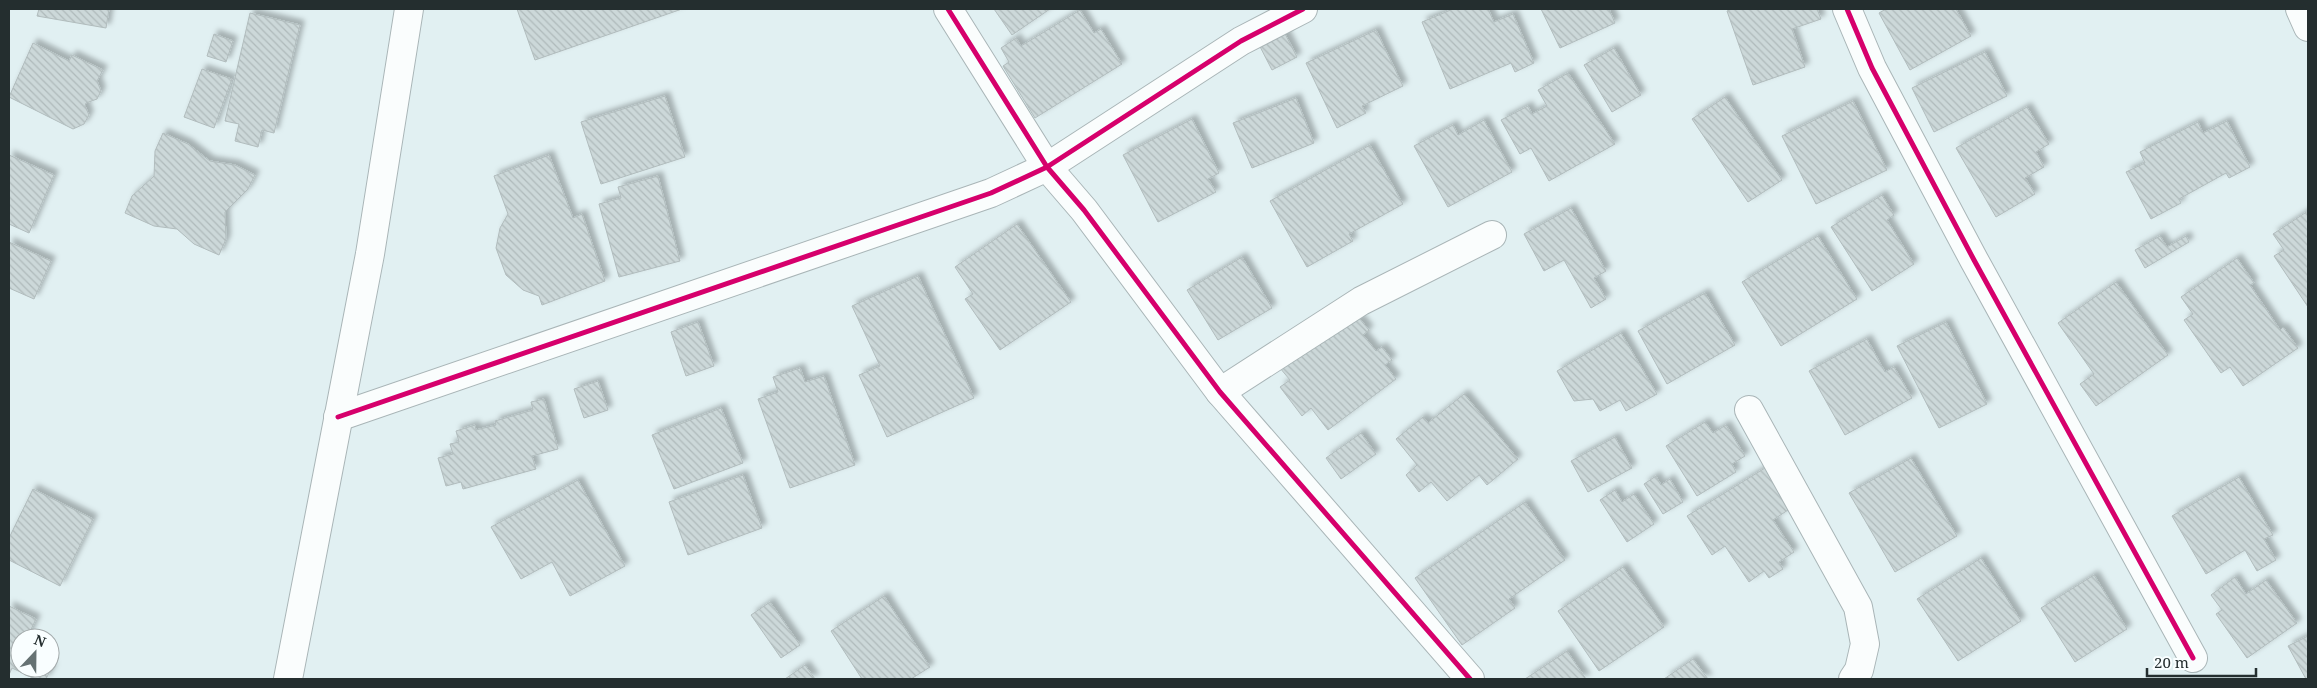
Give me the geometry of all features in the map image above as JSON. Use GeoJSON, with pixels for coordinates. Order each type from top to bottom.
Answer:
{"type":"FeatureCollection","features":[{"type":"Feature","properties":{"kind":"street"},"geometry":{"type":"LineString","coordinates":[[288,679],[370,254],[409,9]]}},
{"type":"Feature","properties":{"kind":"street"},"geometry":{"type":"LineString","coordinates":[[948,9],[1047,167],[1084,210],[1220,392],[1470,679]]}},
{"type":"Feature","properties":{"kind":"street"},"geometry":{"type":"LineString","coordinates":[[338,417],[990,193],[1047,167],[1241,42],[1303,9]]}},
{"type":"Feature","properties":{"kind":"street"},"geometry":{"type":"LineString","coordinates":[[1847,9],[1872,68],[2193,658]]}},
{"type":"Feature","properties":{"kind":"street"},"geometry":{"type":"LineString","coordinates":[[2300,9],[2308,27]]}},
{"type":"Feature","properties":{"kind":"street"},"geometry":{"type":"LineString","coordinates":[[1220,392],[1361,301],[1492,235]]}},
{"type":"Feature","properties":{"kind":"street"},"geometry":{"type":"LineString","coordinates":[[1749,410],[1858,607],[1865,644],[1859,670],[1853,679]]}},
{"type":"Feature","properties":{"kind":"building"},"geometry":{"type":"Polygon","coordinates":[[[39,9],[109,9],[106,28],[37,16],[39,9]]]}},
{"type":"Feature","properties":{"kind":"building"},"geometry":{"type":"Polygon","coordinates":[[[517,9],[682,9],[535,60],[517,9]]]}},
{"type":"Feature","properties":{"kind":"building"},"geometry":{"type":"Polygon","coordinates":[[[994,9],[1050,9],[1012,35],[994,9]]]}},
{"type":"Feature","properties":{"kind":"building"},"geometry":{"type":"Polygon","coordinates":[[[1453,9],[1488,9],[1494,22],[1513,14],[1534,63],[1515,72],[1511,63],[1450,89],[1422,22],[1453,9]]]}},
{"type":"Feature","properties":{"kind":"building"},"geometry":{"type":"Polygon","coordinates":[[[1541,9],[1609,9],[1615,23],[1560,48],[1541,9]]]}},
{"type":"Feature","properties":{"kind":"building"},"geometry":{"type":"Polygon","coordinates":[[[1732,9],[1817,9],[1821,19],[1792,29],[1805,67],[1753,85],[1727,11],[1732,9]]]}},
{"type":"Feature","properties":{"kind":"building"},"geometry":{"type":"Polygon","coordinates":[[[1886,9],[1956,9],[1971,36],[1910,70],[1879,13],[1886,9]]]}},
{"type":"Feature","properties":{"kind":"building"},"geometry":{"type":"Polygon","coordinates":[[[1080,10],[1094,33],[1101,29],[1122,64],[1035,118],[1003,66],[1009,62],[1001,48],[1016,38],[1021,46],[1080,10]]]}},
{"type":"Feature","properties":{"kind":"building"},"geometry":{"type":"Polygon","coordinates":[[[250,13],[300,25],[274,133],[262,130],[258,147],[235,141],[239,124],[225,121],[250,13]]]}},
{"type":"Feature","properties":{"kind":"building"},"geometry":{"type":"Polygon","coordinates":[[[1279,22],[1297,57],[1272,70],[1254,35],[1279,22]]]}},
{"type":"Feature","properties":{"kind":"building"},"geometry":{"type":"Polygon","coordinates":[[[1376,30],[1403,86],[1362,106],[1366,113],[1337,128],[1306,63],[1376,30]]]}},
{"type":"Feature","properties":{"kind":"building"},"geometry":{"type":"Polygon","coordinates":[[[214,34],[233,41],[226,62],[207,56],[214,34]]]}},
{"type":"Feature","properties":{"kind":"building"},"geometry":{"type":"Polygon","coordinates":[[[33,43],[69,61],[72,55],[103,70],[97,81],[101,91],[97,99],[86,103],[85,106],[89,115],[84,124],[73,129],[9,97],[33,43]]]}},
{"type":"Feature","properties":{"kind":"building"},"geometry":{"type":"Polygon","coordinates":[[[1614,48],[1641,95],[1612,112],[1584,65],[1614,48]]]}},
{"type":"Feature","properties":{"kind":"building"},"geometry":{"type":"Polygon","coordinates":[[[1985,52],[2007,96],[1934,132],[1912,88],[1985,52]]]}},
{"type":"Feature","properties":{"kind":"building"},"geometry":{"type":"Polygon","coordinates":[[[202,69],[232,79],[214,128],[184,117],[202,69]]]}},
{"type":"Feature","properties":{"kind":"building"},"geometry":{"type":"Polygon","coordinates":[[[1568,73],[1615,144],[1549,181],[1531,148],[1520,154],[1501,120],[1528,106],[1532,114],[1547,106],[1538,90],[1568,73]]]}},
{"type":"Feature","properties":{"kind":"building"},"geometry":{"type":"Polygon","coordinates":[[[665,96],[685,157],[601,184],[581,122],[665,96]]]}},
{"type":"Feature","properties":{"kind":"building"},"geometry":{"type":"Polygon","coordinates":[[[1725,97],[1782,180],[1748,202],[1692,119],[1725,97]]]}},
{"type":"Feature","properties":{"kind":"building"},"geometry":{"type":"Polygon","coordinates":[[[1296,98],[1314,143],[1252,168],[1233,123],[1296,98]]]}},
{"type":"Feature","properties":{"kind":"building"},"geometry":{"type":"Polygon","coordinates":[[[1853,101],[1887,170],[1816,204],[1782,136],[1853,101]]]}},
{"type":"Feature","properties":{"kind":"building"},"geometry":{"type":"Polygon","coordinates":[[[2027,107],[2049,144],[2036,152],[2044,167],[2025,178],[2035,194],[1996,217],[1956,148],[2027,107]]]}},
{"type":"Feature","properties":{"kind":"building"},"geometry":{"type":"Polygon","coordinates":[[[1192,119],[1219,173],[1208,179],[1216,192],[1158,222],[1123,155],[1192,119]]]}},
{"type":"Feature","properties":{"kind":"building"},"geometry":{"type":"Polygon","coordinates":[[[1484,120],[1512,172],[1448,207],[1414,146],[1453,125],[1458,135],[1484,120]]]}},
{"type":"Feature","properties":{"kind":"building"},"geometry":{"type":"Polygon","coordinates":[[[2227,121],[2250,167],[2229,178],[2226,173],[2179,199],[2181,203],[2151,219],[2126,172],[2145,163],[2140,152],[2198,122],[2203,133],[2227,121]]]}},
{"type":"Feature","properties":{"kind":"building"},"geometry":{"type":"Polygon","coordinates":[[[163,133],[188,144],[210,161],[235,165],[255,175],[248,189],[225,212],[226,239],[219,255],[194,244],[177,229],[154,226],[125,213],[132,196],[154,176],[155,151],[163,133]]]}},
{"type":"Feature","properties":{"kind":"building"},"geometry":{"type":"Polygon","coordinates":[[[1370,145],[1403,204],[1349,234],[1353,241],[1307,267],[1270,201],[1370,145]]]}},
{"type":"Feature","properties":{"kind":"building"},"geometry":{"type":"Polygon","coordinates":[[[9,155],[54,175],[29,233],[9,224],[9,155]]]}},
{"type":"Feature","properties":{"kind":"building"},"geometry":{"type":"Polygon","coordinates":[[[549,155],[573,218],[582,214],[605,281],[542,305],[539,296],[523,290],[506,275],[496,248],[500,228],[508,214],[494,176],[549,155]]]}},
{"type":"Feature","properties":{"kind":"building"},"geometry":{"type":"Polygon","coordinates":[[[658,176],[680,261],[619,277],[599,204],[621,198],[618,187],[658,176]]]}},
{"type":"Feature","properties":{"kind":"building"},"geometry":{"type":"Polygon","coordinates":[[[1882,195],[1894,215],[1887,220],[1914,264],[1872,291],[1831,227],[1882,195]]]}},
{"type":"Feature","properties":{"kind":"building"},"geometry":{"type":"Polygon","coordinates":[[[1571,208],[1606,271],[1594,278],[1606,299],[1591,308],[1564,260],[1544,271],[1524,234],[1571,208]]]}},
{"type":"Feature","properties":{"kind":"building"},"geometry":{"type":"Polygon","coordinates":[[[2308,211],[2308,307],[2274,256],[2284,250],[2273,234],[2308,211]]]}},
{"type":"Feature","properties":{"kind":"building"},"geometry":{"type":"Polygon","coordinates":[[[1017,224],[1071,302],[1000,350],[965,299],[973,294],[955,267],[1017,224]]]}},
{"type":"Feature","properties":{"kind":"building"},"geometry":{"type":"Polygon","coordinates":[[[1818,236],[1857,299],[1781,346],[1742,282],[1818,236]]]}},
{"type":"Feature","properties":{"kind":"building"},"geometry":{"type":"Polygon","coordinates":[[[2160,236],[2167,247],[2186,236],[2189,242],[2145,268],[2135,250],[2160,236]]]}},
{"type":"Feature","properties":{"kind":"building"},"geometry":{"type":"Polygon","coordinates":[[[9,242],[51,261],[34,299],[9,288],[9,242]]]}},
{"type":"Feature","properties":{"kind":"building"},"geometry":{"type":"Polygon","coordinates":[[[1242,257],[1272,308],[1218,340],[1187,290],[1242,257]]]}},
{"type":"Feature","properties":{"kind":"building"},"geometry":{"type":"Polygon","coordinates":[[[2237,258],[2254,283],[2250,285],[2280,330],[2283,327],[2298,348],[2243,386],[2230,367],[2221,373],[2184,320],[2193,314],[2181,297],[2237,258]]]}},
{"type":"Feature","properties":{"kind":"building"},"geometry":{"type":"Polygon","coordinates":[[[918,276],[974,398],[887,437],[859,375],[880,366],[852,306],[918,276]]]}},
{"type":"Feature","properties":{"kind":"building"},"geometry":{"type":"Polygon","coordinates":[[[2116,282],[2168,355],[2096,406],[2080,384],[2094,374],[2058,323],[2116,282]]]}},
{"type":"Feature","properties":{"kind":"building"},"geometry":{"type":"Polygon","coordinates":[[[1705,293],[1735,345],[1667,384],[1638,331],[1705,293]]]}},
{"type":"Feature","properties":{"kind":"building"},"geometry":{"type":"Polygon","coordinates":[[[1348,315],[1353,322],[1359,318],[1369,330],[1363,335],[1376,351],[1382,347],[1392,360],[1385,365],[1396,379],[1328,430],[1311,408],[1302,416],[1280,387],[1290,380],[1275,362],[1348,315]]]}},
{"type":"Feature","properties":{"kind":"building"},"geometry":{"type":"Polygon","coordinates":[[[698,322],[714,366],[686,376],[671,332],[698,322]]]}},
{"type":"Feature","properties":{"kind":"building"},"geometry":{"type":"Polygon","coordinates":[[[1946,322],[1987,404],[1939,428],[1897,346],[1946,322]]]}},
{"type":"Feature","properties":{"kind":"building"},"geometry":{"type":"Polygon","coordinates":[[[1621,333],[1657,394],[1626,411],[1620,400],[1600,411],[1593,399],[1574,401],[1557,371],[1621,333]]]}},
{"type":"Feature","properties":{"kind":"building"},"geometry":{"type":"Polygon","coordinates":[[[1867,339],[1885,372],[1894,367],[1912,398],[1845,435],[1809,371],[1867,339]]]}},
{"type":"Feature","properties":{"kind":"building"},"geometry":{"type":"Polygon","coordinates":[[[800,368],[805,382],[824,376],[855,465],[790,488],[758,399],[778,392],[773,377],[800,368]]]}},
{"type":"Feature","properties":{"kind":"building"},"geometry":{"type":"Polygon","coordinates":[[[598,381],[608,410],[584,418],[574,389],[598,381]]]}},
{"type":"Feature","properties":{"kind":"building"},"geometry":{"type":"Polygon","coordinates":[[[1464,394],[1518,459],[1487,485],[1479,475],[1447,501],[1431,482],[1419,492],[1406,475],[1417,465],[1396,439],[1423,417],[1428,423],[1464,394]]]}},
{"type":"Feature","properties":{"kind":"building"},"geometry":{"type":"Polygon","coordinates":[[[544,399],[558,449],[532,456],[536,469],[463,489],[461,482],[446,486],[438,458],[453,454],[450,444],[459,442],[456,431],[475,425],[476,430],[496,425],[495,421],[533,410],[531,402],[544,399]]]}},
{"type":"Feature","properties":{"kind":"building"},"geometry":{"type":"Polygon","coordinates":[[[721,408],[743,463],[674,489],[652,435],[721,408]]]}},
{"type":"Feature","properties":{"kind":"building"},"geometry":{"type":"Polygon","coordinates":[[[1705,422],[1713,433],[1726,425],[1745,456],[1732,464],[1736,472],[1697,496],[1666,446],[1705,422]]]}},
{"type":"Feature","properties":{"kind":"building"},"geometry":{"type":"Polygon","coordinates":[[[1361,433],[1376,454],[1341,479],[1326,458],[1361,433]]]}},
{"type":"Feature","properties":{"kind":"building"},"geometry":{"type":"Polygon","coordinates":[[[1615,437],[1632,468],[1588,492],[1571,461],[1615,437]]]}},
{"type":"Feature","properties":{"kind":"building"},"geometry":{"type":"Polygon","coordinates":[[[1911,458],[1957,536],[1895,572],[1849,493],[1911,458]]]}},
{"type":"Feature","properties":{"kind":"building"},"geometry":{"type":"Polygon","coordinates":[[[1765,468],[1791,508],[1773,520],[1794,552],[1779,562],[1783,569],[1769,578],[1764,571],[1749,582],[1725,546],[1712,555],[1687,516],[1765,468]]]}},
{"type":"Feature","properties":{"kind":"building"},"geometry":{"type":"Polygon","coordinates":[[[743,475],[762,528],[688,555],[669,502],[743,475]]]}},
{"type":"Feature","properties":{"kind":"building"},"geometry":{"type":"Polygon","coordinates":[[[1656,476],[1661,485],[1670,479],[1683,502],[1663,514],[1644,484],[1656,476]]]}},
{"type":"Feature","properties":{"kind":"building"},"geometry":{"type":"Polygon","coordinates":[[[2239,477],[2273,535],[2264,539],[2276,560],[2257,571],[2245,550],[2206,574],[2172,516],[2239,477]]]}},
{"type":"Feature","properties":{"kind":"building"},"geometry":{"type":"Polygon","coordinates":[[[578,480],[625,566],[570,596],[552,562],[521,579],[491,527],[578,480]]]}},
{"type":"Feature","properties":{"kind":"building"},"geometry":{"type":"Polygon","coordinates":[[[33,489],[93,519],[60,586],[9,560],[9,538],[33,489]]]}},
{"type":"Feature","properties":{"kind":"building"},"geometry":{"type":"Polygon","coordinates":[[[1615,490],[1622,502],[1634,494],[1654,524],[1627,542],[1600,500],[1615,490]]]}},
{"type":"Feature","properties":{"kind":"building"},"geometry":{"type":"Polygon","coordinates":[[[1525,502],[1565,560],[1509,599],[1515,608],[1462,645],[1415,578],[1525,502]]]}},
{"type":"Feature","properties":{"kind":"building"},"geometry":{"type":"Polygon","coordinates":[[[1981,558],[2021,621],[1958,661],[1917,599],[1981,558]]]}},
{"type":"Feature","properties":{"kind":"building"},"geometry":{"type":"Polygon","coordinates":[[[1623,567],[1664,627],[1599,671],[1558,611],[1623,567]]]}},
{"type":"Feature","properties":{"kind":"building"},"geometry":{"type":"Polygon","coordinates":[[[2094,575],[2127,629],[2075,662],[2041,608],[2094,575]]]}},
{"type":"Feature","properties":{"kind":"building"},"geometry":{"type":"Polygon","coordinates":[[[2235,577],[2246,594],[2266,580],[2297,623],[2247,658],[2216,614],[2222,610],[2211,595],[2235,577]]]}},
{"type":"Feature","properties":{"kind":"building"},"geometry":{"type":"Polygon","coordinates":[[[884,596],[930,667],[911,679],[862,679],[831,631],[884,596]]]}},
{"type":"Feature","properties":{"kind":"building"},"geometry":{"type":"Polygon","coordinates":[[[770,602],[800,645],[781,658],[751,615],[770,602]]]}},
{"type":"Feature","properties":{"kind":"building"},"geometry":{"type":"Polygon","coordinates":[[[9,606],[36,619],[32,628],[10,628],[9,675],[9,606]]]}},
{"type":"Feature","properties":{"kind":"building"},"geometry":{"type":"Polygon","coordinates":[[[2308,636],[2308,679],[2306,679],[2288,646],[2308,636]]]}},
{"type":"Feature","properties":{"kind":"building"},"geometry":{"type":"Polygon","coordinates":[[[1567,651],[1586,679],[1525,679],[1567,651]]]}},
{"type":"Feature","properties":{"kind":"building"},"geometry":{"type":"Polygon","coordinates":[[[1693,659],[1708,679],[1664,679],[1693,659]]]}},
{"type":"Feature","properties":{"kind":"building"},"geometry":{"type":"Polygon","coordinates":[[[805,665],[815,679],[785,679],[805,665]]]}},
{"type":"Feature","properties":{"kind":"cycle path"},"geometry":{"type":"LineString","coordinates":[[948,9],[1047,167],[1084,210],[1220,392],[1470,679]]}},
{"type":"Feature","properties":{"kind":"cycle path"},"geometry":{"type":"LineString","coordinates":[[338,417],[991,193],[1047,167],[1241,41],[1303,9]]}},
{"type":"Feature","properties":{"kind":"cycle path"},"geometry":{"type":"LineString","coordinates":[[1847,9],[1872,68],[1974,260],[2193,658]]}}]}
